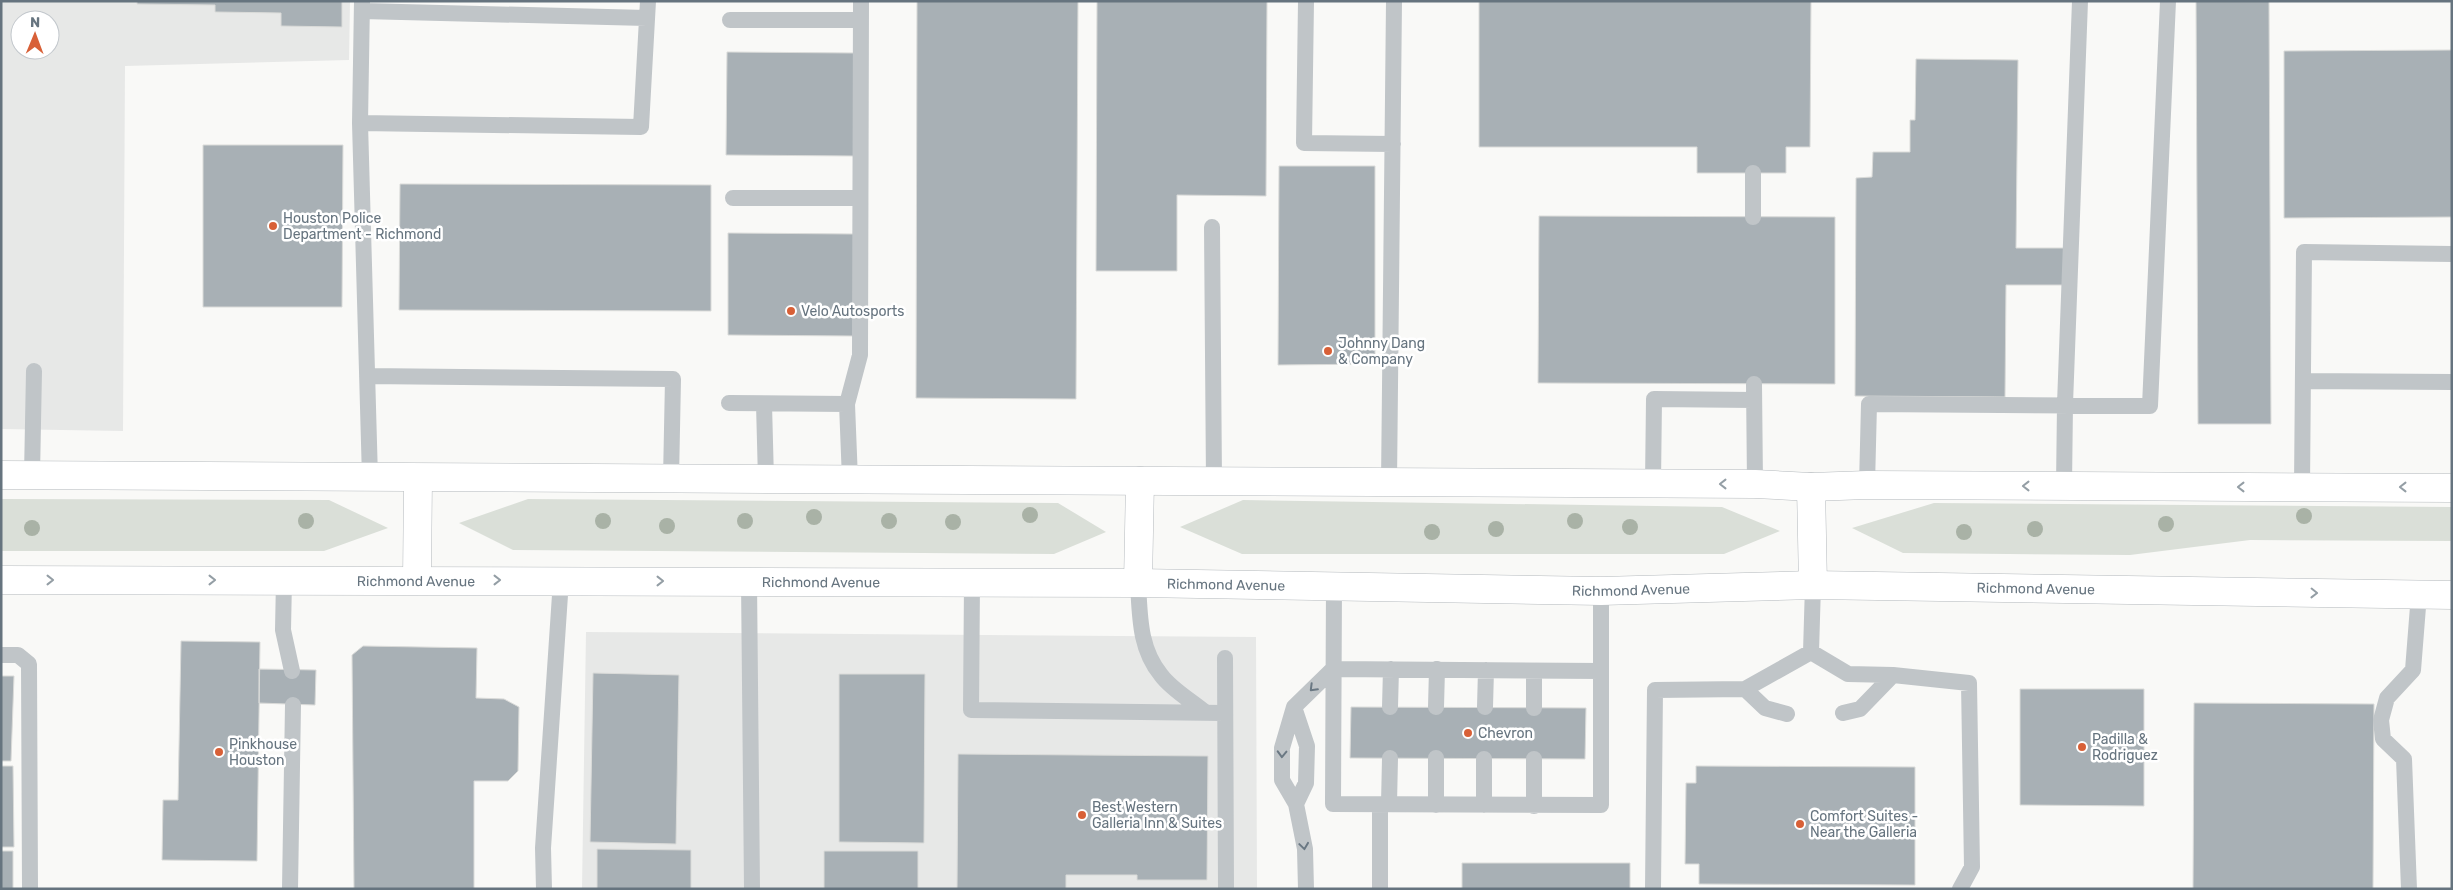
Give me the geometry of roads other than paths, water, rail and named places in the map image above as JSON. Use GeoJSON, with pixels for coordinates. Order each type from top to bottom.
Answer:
{"type":"FeatureCollection","features":[{"type":"Feature","properties":{"kind":"main road"},"geometry":{"type":"LineString","coordinates":[[1,475],[1755,484],[1811,487],[1867,485],[2452,488]]}},
{"type":"Feature","properties":{"kind":"main road"},"geometry":{"type":"LineString","coordinates":[[417,580],[418,478]]}},
{"type":"Feature","properties":{"kind":"main road"},"geometry":{"type":"LineString","coordinates":[[1138,582],[1140,481]]}},
{"type":"Feature","properties":{"kind":"main road"},"geometry":{"type":"LineString","coordinates":[[1811,487],[1813,585]]}},
{"type":"Feature","properties":{"kind":"main road","name":"Richmond Avenue"},"geometry":{"type":"LineString","coordinates":[[1,580],[1138,582],[1601,591],[1813,585],[2452,595]]}},
{"type":"Feature","properties":{"kind":"lane"},"geometry":{"type":"LineString","coordinates":[[360,123],[641,127],[648,1]]}},
{"type":"Feature","properties":{"kind":"lane"},"geometry":{"type":"LineString","coordinates":[[850,480],[847,404],[860,355],[861,1]]}},
{"type":"Feature","properties":{"kind":"lane"},"geometry":{"type":"LineString","coordinates":[[1306,1],[1304,144],[1393,144]]}},
{"type":"Feature","properties":{"kind":"lane"},"geometry":{"type":"LineString","coordinates":[[1389,482],[1394,1]]}},
{"type":"Feature","properties":{"kind":"lane"},"geometry":{"type":"LineString","coordinates":[[2064,486],[2065,404],[2080,1]]}},
{"type":"Feature","properties":{"kind":"lane"},"geometry":{"type":"LineString","coordinates":[[1867,485],[1868,404],[2150,406],[2168,1]]}},
{"type":"Feature","properties":{"kind":"lane"},"geometry":{"type":"LineString","coordinates":[[370,478],[360,123],[362,6],[647,18]]}},
{"type":"Feature","properties":{"kind":"lane"},"geometry":{"type":"LineString","coordinates":[[730,20],[861,20]]}},
{"type":"Feature","properties":{"kind":"lane"},"geometry":{"type":"LineString","coordinates":[[1753,173],[1753,217]]}},
{"type":"Feature","properties":{"kind":"lane"},"geometry":{"type":"LineString","coordinates":[[733,198],[860,198]]}},
{"type":"Feature","properties":{"kind":"lane"},"geometry":{"type":"LineString","coordinates":[[1212,226],[1214,482]]}},
{"type":"Feature","properties":{"kind":"lane"},"geometry":{"type":"LineString","coordinates":[[2302,487],[2304,252],[2452,254]]}},
{"type":"Feature","properties":{"kind":"lane"},"geometry":{"type":"LineString","coordinates":[[32,476],[34,371]]}},
{"type":"Feature","properties":{"kind":"lane"},"geometry":{"type":"LineString","coordinates":[[367,376],[673,379],[672,479]]}},
{"type":"Feature","properties":{"kind":"lane"},"geometry":{"type":"LineString","coordinates":[[2303,381],[2452,382]]}},
{"type":"Feature","properties":{"kind":"lane"},"geometry":{"type":"LineString","coordinates":[[1653,484],[1654,399],[1754,392],[1755,484]]}},
{"type":"Feature","properties":{"kind":"lane"},"geometry":{"type":"LineString","coordinates":[[728,404],[847,404]]}},
{"type":"Feature","properties":{"kind":"lane"},"geometry":{"type":"LineString","coordinates":[[764,404],[766,480]]}},
{"type":"Feature","properties":{"kind":"lane"},"geometry":{"type":"LineString","coordinates":[[284,580],[283,630],[292,671]]}},
{"type":"Feature","properties":{"kind":"lane"},"geometry":{"type":"LineString","coordinates":[[544,889],[544,848],[562,580]]}},
{"type":"Feature","properties":{"kind":"lane"},"geometry":{"type":"LineString","coordinates":[[749,581],[752,889]]}},
{"type":"Feature","properties":{"kind":"lane"},"geometry":{"type":"LineString","coordinates":[[972,582],[971,710],[1224,713]]}},
{"type":"Feature","properties":{"kind":"lane"},"geometry":{"type":"LineString","coordinates":[[1138,582],[1141,632],[1149,657],[1162,677],[1206,713]]}},
{"type":"Feature","properties":{"kind":"lane"},"geometry":{"type":"LineString","coordinates":[[1334,585],[1333,804],[1601,805],[1601,591]]}},
{"type":"Feature","properties":{"kind":"lane"},"geometry":{"type":"LineString","coordinates":[[1811,652],[1813,585]]}},
{"type":"Feature","properties":{"kind":"lane"},"geometry":{"type":"LineString","coordinates":[[2409,889],[2404,759],[2383,739],[2380,720],[2387,698],[2413,670],[2419,594]]}},
{"type":"Feature","properties":{"kind":"lane"},"geometry":{"type":"LineString","coordinates":[[1811,652],[1848,674],[1969,683],[1972,867],[1960,889]]}},
{"type":"Feature","properties":{"kind":"lane"},"geometry":{"type":"LineString","coordinates":[[1653,889],[1655,690],[1745,690],[1811,652]]}},
{"type":"Feature","properties":{"kind":"lane"},"geometry":{"type":"LineString","coordinates":[[1,655],[18,655],[29,664],[30,889]]}},
{"type":"Feature","properties":{"kind":"lane"},"geometry":{"type":"LineString","coordinates":[[1225,658],[1226,889]]}},
{"type":"Feature","properties":{"kind":"lane"},"geometry":{"type":"LineString","coordinates":[[1306,889],[1305,849],[1296,804],[1282,780],[1282,748],[1294,707],[1333,669],[1601,671]]}},
{"type":"Feature","properties":{"kind":"lane"},"geometry":{"type":"LineString","coordinates":[[1390,707],[1391,669]]}},
{"type":"Feature","properties":{"kind":"lane"},"geometry":{"type":"LineString","coordinates":[[1436,707],[1438,669]]}},
{"type":"Feature","properties":{"kind":"lane"},"geometry":{"type":"LineString","coordinates":[[1485,707],[1486,670]]}},
{"type":"Feature","properties":{"kind":"lane"},"geometry":{"type":"LineString","coordinates":[[1534,671],[1534,708]]}},
{"type":"Feature","properties":{"kind":"lane"},"geometry":{"type":"LineString","coordinates":[[1843,713],[1860,709],[1893,676]]}},
{"type":"Feature","properties":{"kind":"lane"},"geometry":{"type":"LineString","coordinates":[[1745,690],[1765,708],[1786,714]]}},
{"type":"Feature","properties":{"kind":"lane"},"geometry":{"type":"LineString","coordinates":[[290,889],[293,705]]}},
{"type":"Feature","properties":{"kind":"lane"},"geometry":{"type":"LineString","coordinates":[[1294,707],[1307,746],[1306,783],[1296,804]]}},
{"type":"Feature","properties":{"kind":"lane"},"geometry":{"type":"LineString","coordinates":[[1380,889],[1390,758]]}},
{"type":"Feature","properties":{"kind":"lane"},"geometry":{"type":"LineString","coordinates":[[1436,758],[1436,805]]}},
{"type":"Feature","properties":{"kind":"lane"},"geometry":{"type":"LineString","coordinates":[[1484,759],[1484,805]]}},
{"type":"Feature","properties":{"kind":"lane"},"geometry":{"type":"LineString","coordinates":[[1534,759],[1534,806]]}},
{"type":"Feature","properties":{"kind":"place","name":"Houston Police Department - Richmond"},"geometry":{"type":"Point","coordinates":[273,226]}},
{"type":"Feature","properties":{"kind":"place","name":"Velo Autosports"},"geometry":{"type":"Point","coordinates":[791,311]}},
{"type":"Feature","properties":{"kind":"place","name":"Johnny Dang & Company"},"geometry":{"type":"Point","coordinates":[1328,351]}},
{"type":"Feature","properties":{"kind":"place","name":"Chevron"},"geometry":{"type":"Point","coordinates":[1468,733]}},
{"type":"Feature","properties":{"kind":"place","name":"Padilla & Rodriguez"},"geometry":{"type":"Point","coordinates":[2082,747]}},
{"type":"Feature","properties":{"kind":"place","name":"Pinkhouse Houston"},"geometry":{"type":"Point","coordinates":[219,752]}},
{"type":"Feature","properties":{"kind":"place","name":"Best Western Galleria Inn & Suites"},"geometry":{"type":"Point","coordinates":[1082,815]}},
{"type":"Feature","properties":{"kind":"place","name":"Comfort Suites - Near the Galleria"},"geometry":{"type":"Point","coordinates":[1800,824]}}]}
